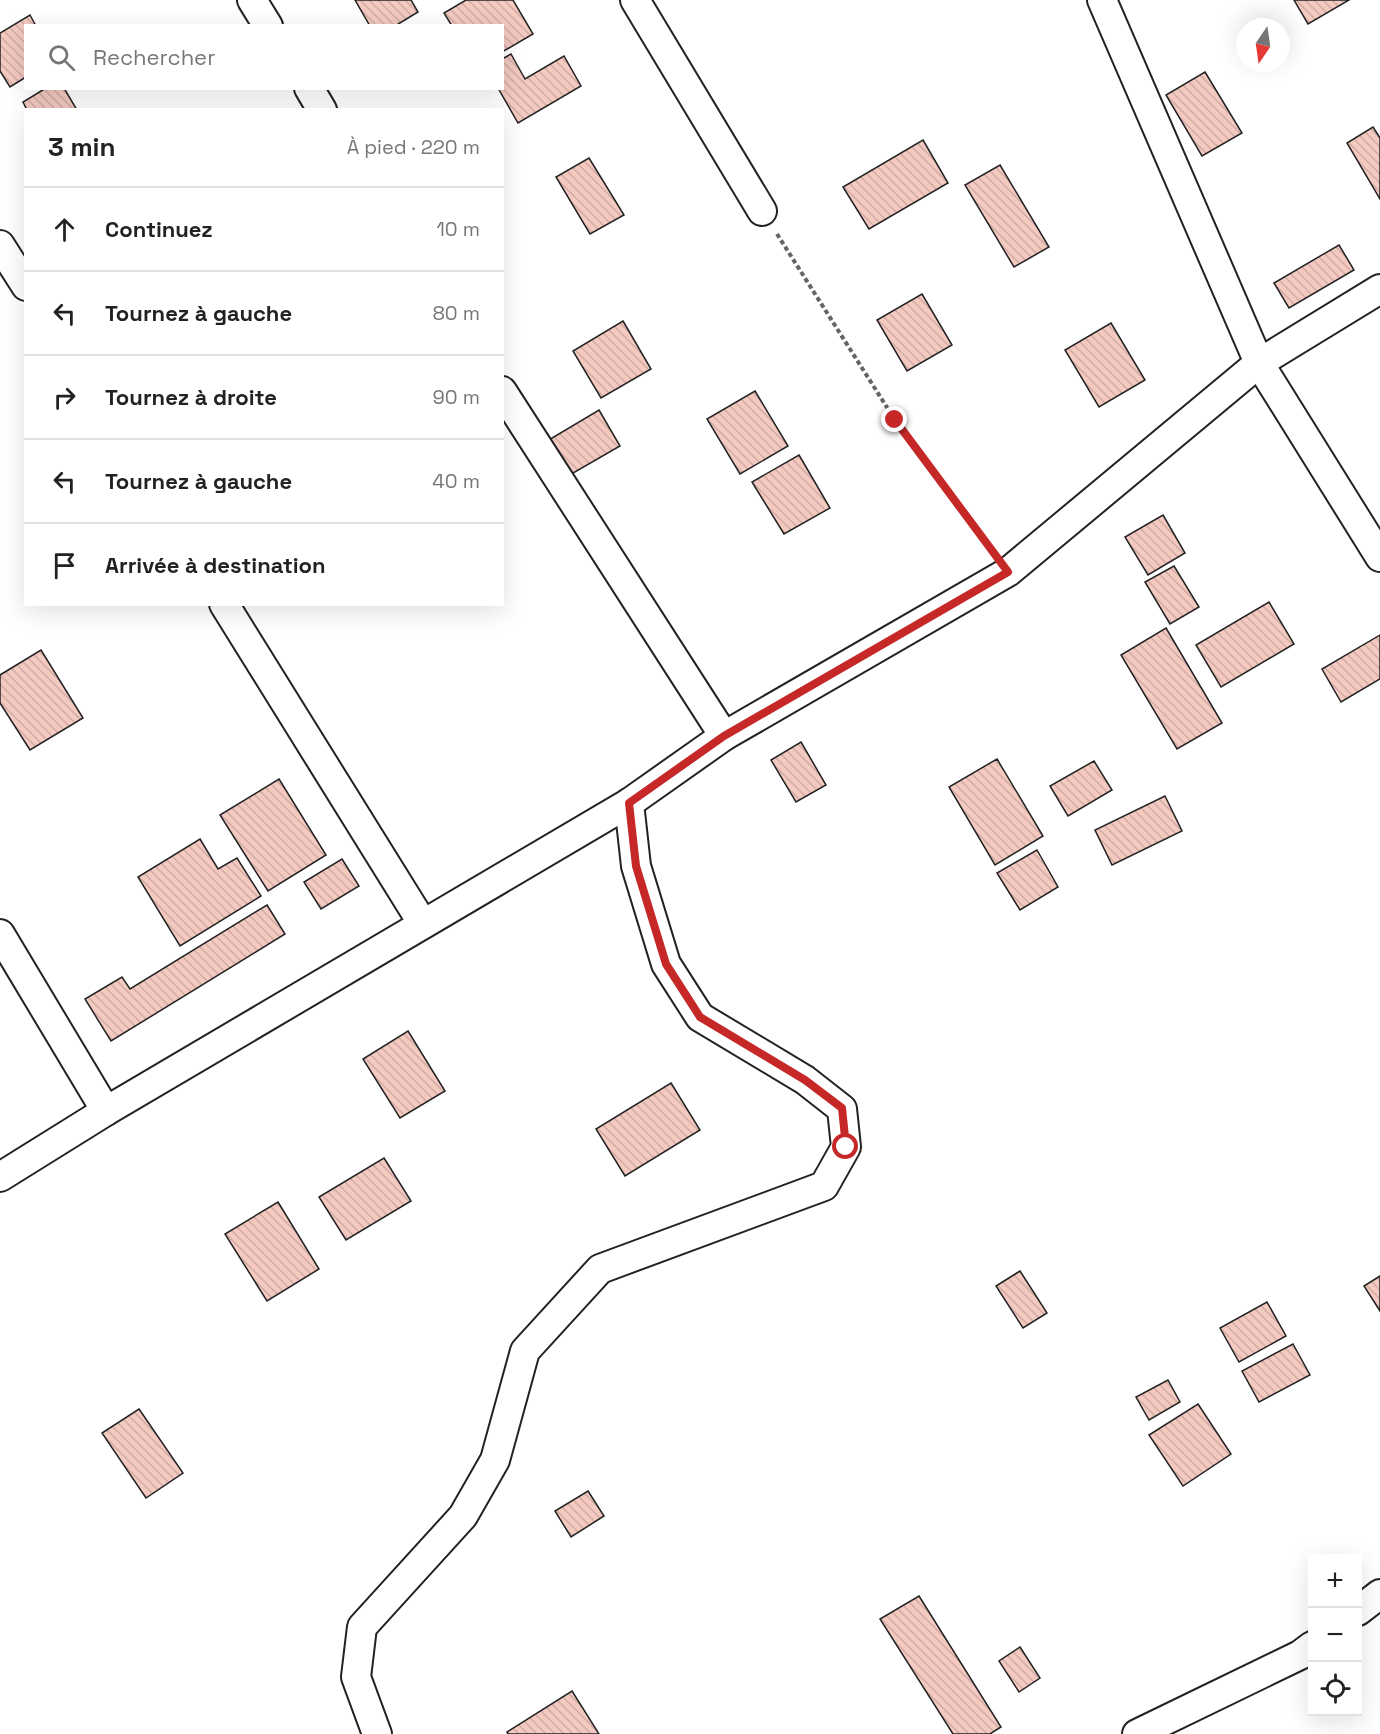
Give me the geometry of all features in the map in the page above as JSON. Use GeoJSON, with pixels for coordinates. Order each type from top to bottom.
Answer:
{"type":"FeatureCollection","features":[{"type":"Feature","properties":{"kind":"street"},"geometry":{"type":"LineString","coordinates":[[252,0],[267,24]]}},
{"type":"Feature","properties":{"kind":"street"},"geometry":{"type":"LineString","coordinates":[[635,0],[762,211]]}},
{"type":"Feature","properties":{"kind":"street"},"geometry":{"type":"LineString","coordinates":[[1102,0],[1259,363],[1380,557]]}},
{"type":"Feature","properties":{"kind":"street"},"geometry":{"type":"LineString","coordinates":[[310,90],[321,108]]}},
{"type":"Feature","properties":{"kind":"street"},"geometry":{"type":"LineString","coordinates":[[0,245],[24,283]]}},
{"type":"Feature","properties":{"kind":"street"},"geometry":{"type":"LineString","coordinates":[[0,1177],[106,1111],[629,803],[724,736],[1008,572],[1259,363],[1380,289]]}},
{"type":"Feature","properties":{"kind":"street"},"geometry":{"type":"LineString","coordinates":[[504,394],[724,736]]}},
{"type":"Feature","properties":{"kind":"street"},"geometry":{"type":"LineString","coordinates":[[225,606],[423,924]]}},
{"type":"Feature","properties":{"kind":"street"},"geometry":{"type":"LineString","coordinates":[[377,1734],[356,1677],[362,1627],[463,1516],[495,1460],[525,1351],[600,1269],[824,1186],[846,1147],[842,1108],[805,1080],[700,1017],[666,964],[636,866],[629,803]]}},
{"type":"Feature","properties":{"kind":"street"},"geometry":{"type":"LineString","coordinates":[[0,934],[106,1111]]}},
{"type":"Feature","properties":{"kind":"street"},"geometry":{"type":"LineString","coordinates":[[1362,1608],[1380,1594]]}},
{"type":"Feature","properties":{"kind":"street"},"geometry":{"type":"LineString","coordinates":[[1137,1734],[1300,1655],[1308,1649]]}},
{"type":"Feature","properties":{"kind":"path"},"geometry":{"type":"LineString","coordinates":[[762,211],[895,420],[1008,572]]}},
{"type":"Feature","properties":{"kind":"building"},"geometry":{"type":"Polygon","coordinates":[[[355,0],[411,0],[418,12],[398,24],[369,24],[355,0]]]}},
{"type":"Feature","properties":{"kind":"building"},"geometry":{"type":"Polygon","coordinates":[[[466,0],[513,0],[533,34],[504,51],[504,24],[451,24],[444,13],[466,0]]]}},
{"type":"Feature","properties":{"kind":"building"},"geometry":{"type":"Polygon","coordinates":[[[1294,0],[1349,0],[1308,24],[1294,0]]]}},
{"type":"Feature","properties":{"kind":"building"},"geometry":{"type":"Polygon","coordinates":[[[30,15],[35,24],[24,24],[24,78],[10,87],[0,71],[0,33],[30,15]]]}},
{"type":"Feature","properties":{"kind":"building"},"geometry":{"type":"Polygon","coordinates":[[[511,54],[525,79],[564,56],[581,86],[518,123],[499,90],[504,90],[504,58],[511,54]]]}},
{"type":"Feature","properties":{"kind":"building"},"geometry":{"type":"Polygon","coordinates":[[[1205,72],[1242,133],[1202,156],[1166,95],[1205,72]]]}},
{"type":"Feature","properties":{"kind":"building"},"geometry":{"type":"Polygon","coordinates":[[[43,90],[65,90],[76,108],[26,108],[23,102],[43,90]]]}},
{"type":"Feature","properties":{"kind":"building"},"geometry":{"type":"Polygon","coordinates":[[[1373,127],[1380,138],[1380,199],[1347,143],[1373,127]]]}},
{"type":"Feature","properties":{"kind":"building"},"geometry":{"type":"Polygon","coordinates":[[[923,140],[948,183],[869,229],[843,187],[923,140]]]}},
{"type":"Feature","properties":{"kind":"building"},"geometry":{"type":"Polygon","coordinates":[[[589,158],[624,215],[590,234],[556,177],[589,158]]]}},
{"type":"Feature","properties":{"kind":"building"},"geometry":{"type":"Polygon","coordinates":[[[1000,165],[1049,247],[1014,267],[965,185],[1000,165]]]}},
{"type":"Feature","properties":{"kind":"building"},"geometry":{"type":"Polygon","coordinates":[[[1339,245],[1354,270],[1289,308],[1274,283],[1339,245]]]}},
{"type":"Feature","properties":{"kind":"building"},"geometry":{"type":"Polygon","coordinates":[[[922,294],[952,345],[907,371],[877,320],[922,294]]]}},
{"type":"Feature","properties":{"kind":"building"},"geometry":{"type":"Polygon","coordinates":[[[623,321],[651,369],[601,398],[573,351],[623,321]]]}},
{"type":"Feature","properties":{"kind":"building"},"geometry":{"type":"Polygon","coordinates":[[[1111,323],[1145,380],[1099,407],[1065,350],[1111,323]]]}},
{"type":"Feature","properties":{"kind":"building"},"geometry":{"type":"Polygon","coordinates":[[[755,391],[788,446],[740,474],[707,419],[755,391]]]}},
{"type":"Feature","properties":{"kind":"building"},"geometry":{"type":"Polygon","coordinates":[[[599,410],[620,446],[568,476],[547,441],[599,410]]]}},
{"type":"Feature","properties":{"kind":"building"},"geometry":{"type":"Polygon","coordinates":[[[799,455],[830,508],[784,534],[752,482],[799,455]]]}},
{"type":"Feature","properties":{"kind":"building"},"geometry":{"type":"Polygon","coordinates":[[[1163,515],[1185,553],[1148,575],[1125,537],[1163,515]]]}},
{"type":"Feature","properties":{"kind":"building"},"geometry":{"type":"Polygon","coordinates":[[[1174,566],[1199,607],[1170,624],[1145,582],[1174,566]]]}},
{"type":"Feature","properties":{"kind":"building"},"geometry":{"type":"Polygon","coordinates":[[[1269,602],[1294,644],[1221,687],[1196,645],[1269,602]]]}},
{"type":"Feature","properties":{"kind":"building"},"geometry":{"type":"Polygon","coordinates":[[[1166,628],[1222,723],[1177,749],[1121,655],[1166,628]]]}},
{"type":"Feature","properties":{"kind":"building"},"geometry":{"type":"Polygon","coordinates":[[[1380,635],[1380,679],[1341,702],[1322,669],[1380,635]]]}},
{"type":"Feature","properties":{"kind":"building"},"geometry":{"type":"Polygon","coordinates":[[[41,650],[83,718],[30,750],[0,703],[0,675],[41,650]]]}},
{"type":"Feature","properties":{"kind":"building"},"geometry":{"type":"Polygon","coordinates":[[[801,742],[826,785],[796,802],[771,760],[801,742]]]}},
{"type":"Feature","properties":{"kind":"building"},"geometry":{"type":"Polygon","coordinates":[[[997,759],[1043,836],[995,865],[949,787],[997,759]]]}},
{"type":"Feature","properties":{"kind":"building"},"geometry":{"type":"Polygon","coordinates":[[[1094,761],[1112,790],[1068,816],[1050,786],[1094,761]]]}},
{"type":"Feature","properties":{"kind":"building"},"geometry":{"type":"Polygon","coordinates":[[[279,779],[326,855],[268,891],[220,815],[279,779]]]}},
{"type":"Feature","properties":{"kind":"building"},"geometry":{"type":"Polygon","coordinates":[[[1165,796],[1182,831],[1112,865],[1095,830],[1165,796]]]}},
{"type":"Feature","properties":{"kind":"building"},"geometry":{"type":"Polygon","coordinates":[[[200,839],[218,869],[237,858],[261,896],[180,946],[138,877],[200,839]]]}},
{"type":"Feature","properties":{"kind":"building"},"geometry":{"type":"Polygon","coordinates":[[[1037,850],[1058,887],[1020,910],[997,873],[1037,850]]]}},
{"type":"Feature","properties":{"kind":"building"},"geometry":{"type":"Polygon","coordinates":[[[342,859],[359,886],[321,909],[304,882],[342,859]]]}},
{"type":"Feature","properties":{"kind":"building"},"geometry":{"type":"Polygon","coordinates":[[[267,905],[285,934],[111,1041],[85,999],[122,977],[130,989],[267,905]]]}},
{"type":"Feature","properties":{"kind":"building"},"geometry":{"type":"Polygon","coordinates":[[[408,1031],[445,1091],[400,1118],[363,1059],[408,1031]]]}},
{"type":"Feature","properties":{"kind":"building"},"geometry":{"type":"Polygon","coordinates":[[[671,1083],[700,1130],[625,1176],[596,1129],[671,1083]]]}},
{"type":"Feature","properties":{"kind":"building"},"geometry":{"type":"Polygon","coordinates":[[[384,1158],[411,1201],[346,1240],[319,1197],[384,1158]]]}},
{"type":"Feature","properties":{"kind":"building"},"geometry":{"type":"Polygon","coordinates":[[[278,1202],[319,1269],[267,1301],[225,1234],[278,1202]]]}},
{"type":"Feature","properties":{"kind":"building"},"geometry":{"type":"Polygon","coordinates":[[[1020,1271],[1047,1313],[1023,1328],[996,1286],[1020,1271]]]}},
{"type":"Feature","properties":{"kind":"building"},"geometry":{"type":"Polygon","coordinates":[[[1380,1276],[1380,1311],[1364,1286],[1380,1276]]]}},
{"type":"Feature","properties":{"kind":"building"},"geometry":{"type":"Polygon","coordinates":[[[1267,1302],[1286,1336],[1239,1362],[1220,1328],[1267,1302]]]}},
{"type":"Feature","properties":{"kind":"building"},"geometry":{"type":"Polygon","coordinates":[[[1293,1344],[1310,1375],[1259,1402],[1242,1371],[1293,1344]]]}},
{"type":"Feature","properties":{"kind":"building"},"geometry":{"type":"Polygon","coordinates":[[[1168,1380],[1180,1402],[1149,1420],[1136,1397],[1168,1380]]]}},
{"type":"Feature","properties":{"kind":"building"},"geometry":{"type":"Polygon","coordinates":[[[1198,1404],[1231,1454],[1183,1486],[1149,1435],[1198,1404]]]}},
{"type":"Feature","properties":{"kind":"building"},"geometry":{"type":"Polygon","coordinates":[[[139,1409],[183,1473],[146,1498],[102,1433],[139,1409]]]}},
{"type":"Feature","properties":{"kind":"building"},"geometry":{"type":"Polygon","coordinates":[[[588,1491],[604,1516],[571,1537],[555,1511],[588,1491]]]}},
{"type":"Feature","properties":{"kind":"building"},"geometry":{"type":"Polygon","coordinates":[[[919,1596],[1001,1727],[990,1734],[953,1734],[880,1619],[919,1596]]]}},
{"type":"Feature","properties":{"kind":"building"},"geometry":{"type":"Polygon","coordinates":[[[1020,1647],[1040,1678],[1019,1692],[999,1661],[1020,1647]]]}},
{"type":"Feature","properties":{"kind":"building"},"geometry":{"type":"Polygon","coordinates":[[[572,1691],[599,1734],[508,1734],[507,1732],[572,1691]]]}},
{"type":"Feature","properties":{"kind":"route"},"geometry":{"type":"LineString","coordinates":[[846,1147],[842,1108],[805,1080],[700,1017],[666,964],[636,866],[629,803],[724,736],[1008,572],[895,420]]}}]}
